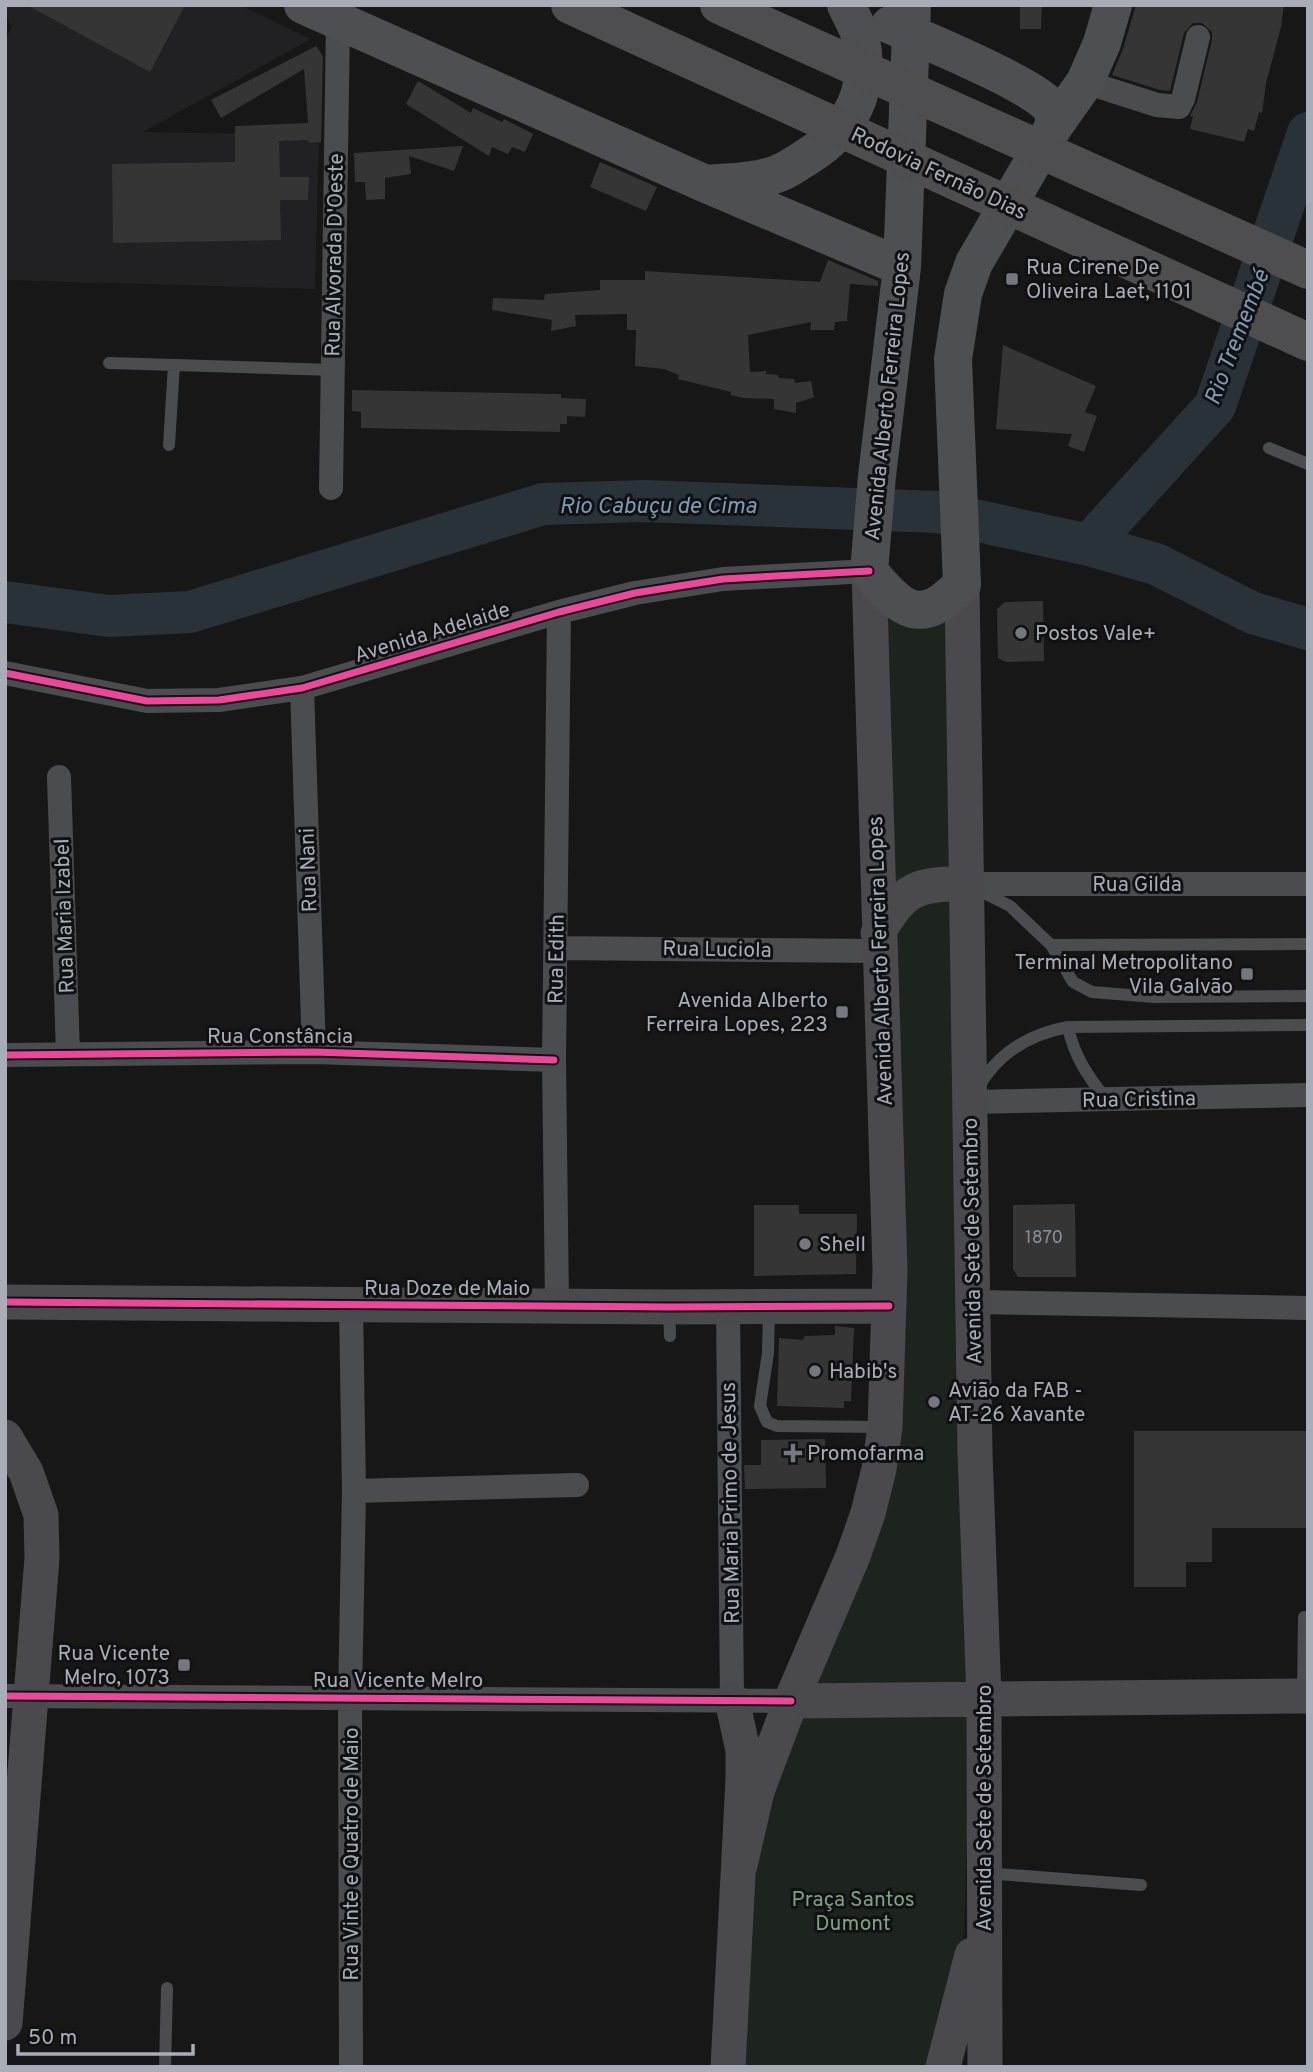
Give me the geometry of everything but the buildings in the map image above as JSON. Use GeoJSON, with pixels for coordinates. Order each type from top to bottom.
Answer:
{"type":"FeatureCollection","features":[{"type":"Feature","properties":{"kind":"highway","name":"Rodovia Fernão Dias"},"geometry":{"type":"LineString","coordinates":[[569,5],[1308,342]]}},
{"type":"Feature","properties":{"kind":"highway"},"geometry":{"type":"LineString","coordinates":[[719,5],[1308,270]]}},
{"type":"Feature","properties":{"kind":"main road"},"geometry":{"type":"LineString","coordinates":[[303,5],[706,184],[902,267]]}},
{"type":"Feature","properties":{"kind":"main road"},"geometry":{"type":"LineString","coordinates":[[706,184],[769,177],[821,148],[838,133],[857,106],[865,75],[861,37],[846,5]]}},
{"type":"Feature","properties":{"kind":"main road"},"geometry":{"type":"LineString","coordinates":[[846,5],[911,20],[1044,100],[1052,110],[1054,126]]}},
{"type":"Feature","properties":{"kind":"main road"},"geometry":{"type":"LineString","coordinates":[[869,563],[892,599],[909,609],[934,608],[948,598],[962,573],[953,359],[963,294],[974,263],[1054,126],[1085,82],[1102,43],[1113,5]]}},
{"type":"Feature","properties":{"kind":"main road","name":"Avenida Alberto Ferreira Lopes"},"geometry":{"type":"LineString","coordinates":[[740,1865],[757,1791],[864,1524],[879,1469],[886,1427],[889,1306],[869,563],[902,267],[911,20]]}},
{"type":"Feature","properties":{"kind":"main road","name":"Avenida Sete de Setembro"},"geometry":{"type":"LineString","coordinates":[[962,573],[973,1302],[984,1698],[985,2067]]}},
{"type":"Feature","properties":{"kind":"main road"},"geometry":{"type":"LineString","coordinates":[[879,942],[894,907],[905,895],[939,884],[965,884]]}},
{"type":"Feature","properties":{"kind":"main road","name":"Rua Doze de Maio"},"geometry":{"type":"LineString","coordinates":[[5,1302],[351,1306],[557,1305],[669,1322],[728,1307],[889,1306]]}},
{"type":"Feature","properties":{"kind":"main road"},"geometry":{"type":"LineString","coordinates":[[5,1437],[26,1472],[41,1515],[42,1558],[18,1697],[5,2024]]}},
{"type":"Feature","properties":{"kind":"main road"},"geometry":{"type":"LineString","coordinates":[[791,1701],[1306,1696]]}},
{"type":"Feature","properties":{"kind":"main road"},"geometry":{"type":"LineString","coordinates":[[728,2067],[740,1865],[743,1750],[732,1700]]}},
{"type":"Feature","properties":{"kind":"main road"},"geometry":{"type":"LineString","coordinates":[[943,2067],[984,1907]]}},
{"type":"Feature","properties":{"kind":"street","name":"Rua Alvorada D'Oeste"},"geometry":{"type":"LineString","coordinates":[[331,488],[338,22]]}},
{"type":"Feature","properties":{"kind":"street"},"geometry":{"type":"LineString","coordinates":[[1085,82],[1157,105],[1179,107],[1199,37]]}},
{"type":"Feature","properties":{"kind":"street","name":"Avenida Adelaide"},"geometry":{"type":"LineString","coordinates":[[5,674],[147,701],[219,700],[302,688],[559,612],[635,593],[723,579],[869,563]]}},
{"type":"Feature","properties":{"kind":"street","name":"Rua Edith"},"geometry":{"type":"LineString","coordinates":[[557,1305],[554,1060],[559,612]]}},
{"type":"Feature","properties":{"kind":"street","name":"Rua Nani"},"geometry":{"type":"LineString","coordinates":[[302,688],[314,1052]]}},
{"type":"Feature","properties":{"kind":"street","name":"Rua Maria Izabel"},"geometry":{"type":"LineString","coordinates":[[59,777],[68,1054]]}},
{"type":"Feature","properties":{"kind":"street","name":"Rua Gilda"},"geometry":{"type":"LineString","coordinates":[[965,884],[1308,884]]}},
{"type":"Feature","properties":{"kind":"street","name":"Rua Luciola"},"geometry":{"type":"LineString","coordinates":[[556,947],[879,942]]}},
{"type":"Feature","properties":{"kind":"street","name":"Rua Constância"},"geometry":{"type":"LineString","coordinates":[[5,1055],[314,1052],[554,1060]]}},
{"type":"Feature","properties":{"kind":"street","name":"Rua Cristina"},"geometry":{"type":"LineString","coordinates":[[971,1102],[1308,1095]]}},
{"type":"Feature","properties":{"kind":"street"},"geometry":{"type":"LineString","coordinates":[[973,1302],[1308,1308]]}},
{"type":"Feature","properties":{"kind":"street","name":"Rua Vinte e Quatro de Maio"},"geometry":{"type":"LineString","coordinates":[[351,1306],[354,1491],[350,1697],[351,2067]]}},
{"type":"Feature","properties":{"kind":"street","name":"Rua Maria Primo de Jesus"},"geometry":{"type":"LineString","coordinates":[[728,1307],[732,1700]]}},
{"type":"Feature","properties":{"kind":"street"},"geometry":{"type":"LineString","coordinates":[[354,1491],[577,1485]]}},
{"type":"Feature","properties":{"kind":"street","name":"Rua Vicente Melro"},"geometry":{"type":"LineString","coordinates":[[18,1697],[791,1701]]}},
{"type":"Feature","properties":{"kind":"lane"},"geometry":{"type":"LineString","coordinates":[[109,363],[333,370]]}},
{"type":"Feature","properties":{"kind":"lane"},"geometry":{"type":"LineString","coordinates":[[169,446],[174,365]]}},
{"type":"Feature","properties":{"kind":"lane"},"geometry":{"type":"LineString","coordinates":[[1269,448],[1308,464]]}},
{"type":"Feature","properties":{"kind":"lane"},"geometry":{"type":"LineString","coordinates":[[965,884],[1010,906],[1051,945],[1073,982],[1092,992],[1154,997],[1308,996]]}},
{"type":"Feature","properties":{"kind":"lane"},"geometry":{"type":"LineString","coordinates":[[1051,945],[1308,944]]}},
{"type":"Feature","properties":{"kind":"lane"},"geometry":{"type":"LineString","coordinates":[[971,1102],[986,1075],[1022,1042],[1045,1031],[1068,1027],[1308,1025]]}},
{"type":"Feature","properties":{"kind":"lane"},"geometry":{"type":"LineString","coordinates":[[1068,1027],[1072,1048],[1081,1065],[1107,1100]]}},
{"type":"Feature","properties":{"kind":"lane"},"geometry":{"type":"LineString","coordinates":[[769,1307],[768,1353],[760,1406],[767,1422],[777,1426],[886,1427]]}},
{"type":"Feature","properties":{"kind":"lane"},"geometry":{"type":"LineString","coordinates":[[1304,1617],[1306,1696]]}},
{"type":"Feature","properties":{"kind":"lane"},"geometry":{"type":"LineString","coordinates":[[985,1872],[1141,1885]]}},
{"type":"Feature","properties":{"kind":"lane"},"geometry":{"type":"LineString","coordinates":[[165,2067],[167,1988]]}},
{"type":"Feature","properties":{"kind":"shaded area"},"geometry":{"type":"Polygon","coordinates":[[[5,5],[240,5],[311,39],[143,132],[319,135],[315,289],[5,280],[5,40],[12,27],[5,13],[5,5]]]}},
{"type":"Feature","properties":{"kind":"green space","name":"Praça Santos Dumont"},"geometry":{"type":"Polygon","coordinates":[[[881,605],[952,612],[970,1745],[964,1934],[927,2067],[739,2067],[742,1878],[894,1449],[881,605]]]}},
{"type":"Feature","properties":{"kind":"waterway","name":"Rio Tremembé"},"geometry":{"type":"LineString","coordinates":[[1089,545],[1215,406],[1308,133]]}},
{"type":"Feature","properties":{"kind":"waterway","name":"Rio Cabuçu de Cima"},"geometry":{"type":"LineString","coordinates":[[5,602],[109,616],[190,612],[543,504],[645,501],[937,512],[1089,545],[1156,564],[1253,613],[1308,629]]}},
{"type":"Feature","properties":{"kind":"cycle path"},"geometry":{"type":"LineString","coordinates":[[5,673],[147,701],[219,700],[302,688],[559,612],[635,593],[723,579],[869,571]]}},
{"type":"Feature","properties":{"kind":"cycle path"},"geometry":{"type":"LineString","coordinates":[[5,1055],[314,1052],[554,1060]]}},
{"type":"Feature","properties":{"kind":"cycle path"},"geometry":{"type":"LineString","coordinates":[[5,1302],[889,1306]]}},
{"type":"Feature","properties":{"kind":"cycle path"},"geometry":{"type":"LineString","coordinates":[[5,1696],[791,1701]]}},
{"type":"Feature","properties":{"kind":"place","name":"Rua Cirene De Oliveira Laet, 1101"},"geometry":{"type":"Point","coordinates":[1012,279]}},
{"type":"Feature","properties":{"kind":"place","name":"Postos Vale+"},"geometry":{"type":"Point","coordinates":[1021,633]}},
{"type":"Feature","properties":{"kind":"place","name":"Terminal Metropolitano Vila Galvão"},"geometry":{"type":"Point","coordinates":[1247,974]}},
{"type":"Feature","properties":{"kind":"place","name":"Avenida Alberto Ferreira Lopes, 223"},"geometry":{"type":"Point","coordinates":[842,1012]}},
{"type":"Feature","properties":{"kind":"place","name":"Shell"},"geometry":{"type":"Point","coordinates":[805,1244]}},
{"type":"Feature","properties":{"kind":"place","name":"Habib's"},"geometry":{"type":"Point","coordinates":[815,1371]}},
{"type":"Feature","properties":{"kind":"place","name":"Avião da FAB - AT-26 Xavante"},"geometry":{"type":"Point","coordinates":[934,1402]}},
{"type":"Feature","properties":{"kind":"place","name":"Promofarma"},"geometry":{"type":"Point","coordinates":[793,1453]}},
{"type":"Feature","properties":{"kind":"place","name":"Rua Vicente Melro, 1073"},"geometry":{"type":"Point","coordinates":[184,1665]}}]}
